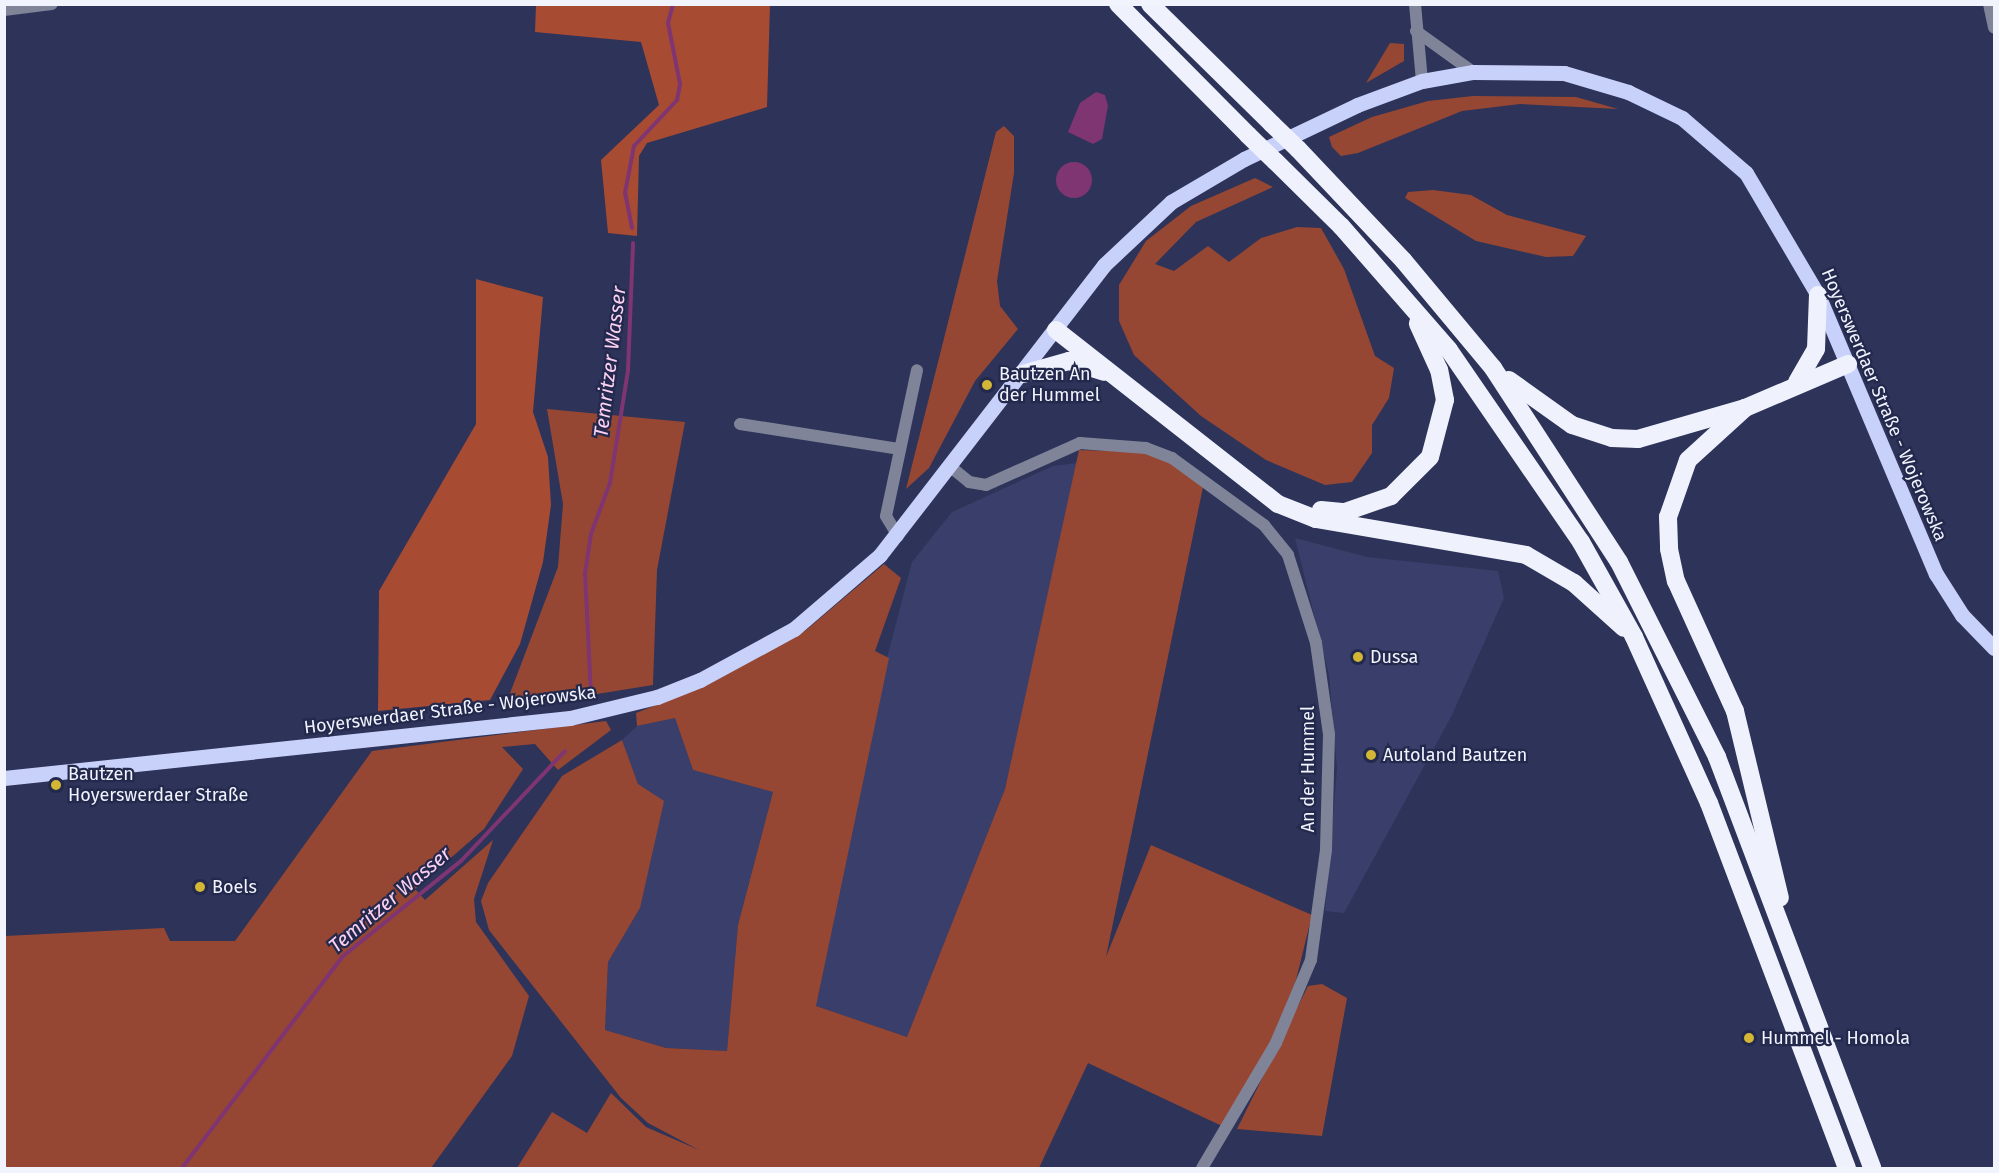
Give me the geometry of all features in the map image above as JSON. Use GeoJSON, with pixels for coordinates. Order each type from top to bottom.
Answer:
{"type":"FeatureCollection","features":[{"type":"Feature","properties":{"kind":"highway"},"geometry":{"type":"LineString","coordinates":[[1118,4],[1275,160],[1398,289],[1531,464],[1634,637],[1713,812],[1847,1168]]}},
{"type":"Feature","properties":{"kind":"highway"},"geometry":{"type":"LineString","coordinates":[[1150,4],[1298,149],[1403,260],[1493,368],[1575,487],[1659,636],[1717,757],[1872,1168]]}},
{"type":"Feature","properties":{"kind":"highway"},"geometry":{"type":"LineString","coordinates":[[1245,477],[1300,504],[1345,512],[1391,496],[1420,471],[1442,428],[1443,387],[1429,345],[1398,289]]}},
{"type":"Feature","properties":{"kind":"highway"},"geometry":{"type":"LineString","coordinates":[[1797,382],[1816,349],[1818,295]]}},
{"type":"Feature","properties":{"kind":"highway"},"geometry":{"type":"LineString","coordinates":[[1056,330],[1278,504],[1316,519],[1526,555],[1574,583],[1634,637]]}},
{"type":"Feature","properties":{"kind":"highway"},"geometry":{"type":"LineString","coordinates":[[1023,374],[1069,361],[1113,375]]}},
{"type":"Feature","properties":{"kind":"highway"},"geometry":{"type":"LineString","coordinates":[[1493,368],[1572,425],[1612,438],[1664,435],[1745,408],[1797,382],[1848,364]]}},
{"type":"Feature","properties":{"kind":"highway"},"geometry":{"type":"LineString","coordinates":[[1745,408],[1688,460],[1668,517],[1669,549],[1676,581],[1735,711],[1753,769],[1783,933]]}},
{"type":"Feature","properties":{"kind":"main road","name":"Hoyerswerdaer Straße - Wojerowska"},"geometry":{"type":"LineString","coordinates":[[4,778],[570,718],[657,698],[794,629],[898,536],[952,468],[1104,265],[1171,202],[1279,141],[1422,81],[1473,72],[1564,73],[1628,92],[1682,118],[1746,173],[1818,295],[1936,574],[1962,615],[1995,648]]}},
{"type":"Feature","properties":{"kind":"street"},"geometry":{"type":"LineString","coordinates":[[4,10],[52,4]]}},
{"type":"Feature","properties":{"kind":"street"},"geometry":{"type":"LineString","coordinates":[[1415,4],[1422,81]]}},
{"type":"Feature","properties":{"kind":"street"},"geometry":{"type":"LineString","coordinates":[[1989,4],[1995,27]]}},
{"type":"Feature","properties":{"kind":"street"},"geometry":{"type":"LineString","coordinates":[[1416,31],[1473,72]]}},
{"type":"Feature","properties":{"kind":"street"},"geometry":{"type":"LineString","coordinates":[[898,536],[886,516],[917,370]]}},
{"type":"Feature","properties":{"kind":"street"},"geometry":{"type":"LineString","coordinates":[[740,424],[900,449]]}},
{"type":"Feature","properties":{"kind":"street","name":"An der Hummel"},"geometry":{"type":"LineString","coordinates":[[952,468],[969,482],[986,485],[1080,443],[1146,448],[1172,458],[1256,519],[1288,555],[1316,643],[1329,734],[1326,850],[1311,960],[1276,1043],[1202,1168]]}},
{"type":"Feature","properties":{"kind":"shaded area"},"geometry":{"type":"Polygon","coordinates":[[[536,5],[770,5],[767,107],[647,143],[639,156],[637,236],[608,233],[601,160],[659,105],[641,42],[535,32],[536,5]]]}},
{"type":"Feature","properties":{"kind":"shaded area"},"geometry":{"type":"Polygon","coordinates":[[[1390,43],[1404,44],[1404,61],[1366,83],[1390,43]]]}},
{"type":"Feature","properties":{"kind":"shaded area"},"geometry":{"type":"Polygon","coordinates":[[[1096,92],[1105,95],[1108,106],[1102,139],[1093,144],[1068,132],[1080,103],[1096,92]]]}},
{"type":"Feature","properties":{"kind":"shaded area"},"geometry":{"type":"Polygon","coordinates":[[[1473,96],[1576,97],[1618,109],[1520,104],[1462,111],[1358,153],[1341,156],[1332,147],[1329,137],[1372,117],[1428,101],[1473,96]]]}},
{"type":"Feature","properties":{"kind":"shaded area"},"geometry":{"type":"Polygon","coordinates":[[[1004,126],[1014,136],[1014,173],[997,281],[1000,306],[1018,329],[975,381],[929,468],[906,489],[996,132],[1004,126]]]}},
{"type":"Feature","properties":{"kind":"shaded area"},"geometry":{"type":"Polygon","coordinates":[[[1074,162],[1087,167],[1092,180],[1087,193],[1074,198],[1061,193],[1056,180],[1061,167],[1074,162]]]}},
{"type":"Feature","properties":{"kind":"shaded area"},"geometry":{"type":"Polygon","coordinates":[[[1255,178],[1273,187],[1196,222],[1155,264],[1174,271],[1208,246],[1229,262],[1261,238],[1297,227],[1321,228],[1344,269],[1375,356],[1394,368],[1389,398],[1372,425],[1372,453],[1352,482],[1325,485],[1266,460],[1201,416],[1134,355],[1119,321],[1119,285],[1146,241],[1191,206],[1255,178]]]}},
{"type":"Feature","properties":{"kind":"shaded area"},"geometry":{"type":"Polygon","coordinates":[[[1433,190],[1471,195],[1507,215],[1586,236],[1573,256],[1546,257],[1476,241],[1405,198],[1408,192],[1433,190]]]}},
{"type":"Feature","properties":{"kind":"shaded area"},"geometry":{"type":"Polygon","coordinates":[[[476,279],[543,297],[533,412],[548,457],[551,505],[543,562],[520,644],[490,700],[378,711],[379,591],[476,424],[476,279]]]}},
{"type":"Feature","properties":{"kind":"shaded area"},"geometry":{"type":"Polygon","coordinates":[[[547,409],[685,422],[657,570],[653,685],[504,709],[558,567],[563,504],[547,409]]]}},
{"type":"Feature","properties":{"kind":"shaded area"},"geometry":{"type":"Polygon","coordinates":[[[1079,450],[1142,452],[1167,460],[1203,487],[1106,957],[1151,845],[1312,915],[1296,980],[1271,1041],[1222,1126],[1088,1063],[1039,1168],[517,1168],[552,1112],[587,1133],[611,1093],[646,1127],[699,1150],[648,1123],[621,1098],[489,930],[481,901],[488,883],[562,776],[622,740],[638,784],[664,801],[640,908],[608,962],[605,1030],[666,1048],[727,1051],[738,925],[773,792],[693,770],[675,718],[637,726],[636,713],[709,684],[805,631],[884,564],[901,578],[875,651],[889,658],[816,1006],[907,1037],[1005,789],[1079,450]]]}},
{"type":"Feature","properties":{"kind":"shaded area"},"geometry":{"type":"Polygon","coordinates":[[[1077,463],[1005,789],[907,1037],[816,1006],[875,704],[912,562],[952,512],[1053,466],[1077,463]]]}},
{"type":"Feature","properties":{"kind":"shaded area"},"geometry":{"type":"Polygon","coordinates":[[[1295,538],[1367,557],[1498,571],[1504,598],[1452,715],[1344,913],[1325,911],[1337,769],[1329,675],[1295,538]]]}},
{"type":"Feature","properties":{"kind":"shaded area"},"geometry":{"type":"Polygon","coordinates":[[[675,718],[693,770],[773,792],[738,925],[727,1051],[666,1048],[605,1030],[608,962],[640,908],[638,784],[622,740],[637,726],[675,718]]]}},
{"type":"Feature","properties":{"kind":"shaded area"},"geometry":{"type":"Polygon","coordinates":[[[606,721],[611,730],[558,770],[535,744],[502,747],[523,769],[484,829],[415,889],[425,900],[493,840],[474,899],[476,922],[529,996],[512,1056],[431,1168],[5,1168],[5,936],[164,928],[170,941],[235,941],[372,751],[606,721]]]}},
{"type":"Feature","properties":{"kind":"shaded area"},"geometry":{"type":"Polygon","coordinates":[[[1322,984],[1347,998],[1322,1136],[1237,1129],[1308,986],[1322,984]]]}},
{"type":"Feature","properties":{"kind":"waterway","name":"Temritzer Wasser"},"geometry":{"type":"LineString","coordinates":[[632,228],[625,193],[634,146],[677,100],[680,84],[668,23],[673,4]]}},
{"type":"Feature","properties":{"kind":"waterway","name":"Temritzer Wasser"},"geometry":{"type":"LineString","coordinates":[[591,695],[585,574],[591,534],[610,483],[628,370],[633,243]]}},
{"type":"Feature","properties":{"kind":"waterway","name":"Temritzer Wasser"},"geometry":{"type":"LineString","coordinates":[[182,1168],[342,957],[461,861],[565,751]]}},
{"type":"Feature","properties":{"kind":"place","name":"Bautzen An der Hummel"},"geometry":{"type":"Point","coordinates":[987,385]}},
{"type":"Feature","properties":{"kind":"place","name":"Dussa"},"geometry":{"type":"Point","coordinates":[1358,657]}},
{"type":"Feature","properties":{"kind":"place","name":"Autoland Bautzen"},"geometry":{"type":"Point","coordinates":[1371,755]}},
{"type":"Feature","properties":{"kind":"place","name":"Bautzen Hoyerswerdaer Straße"},"geometry":{"type":"Point","coordinates":[56,785]}},
{"type":"Feature","properties":{"kind":"place","name":"Boels"},"geometry":{"type":"Point","coordinates":[200,887]}},
{"type":"Feature","properties":{"kind":"place","name":"Hummel - Homola"},"geometry":{"type":"Point","coordinates":[1749,1038]}}]}
